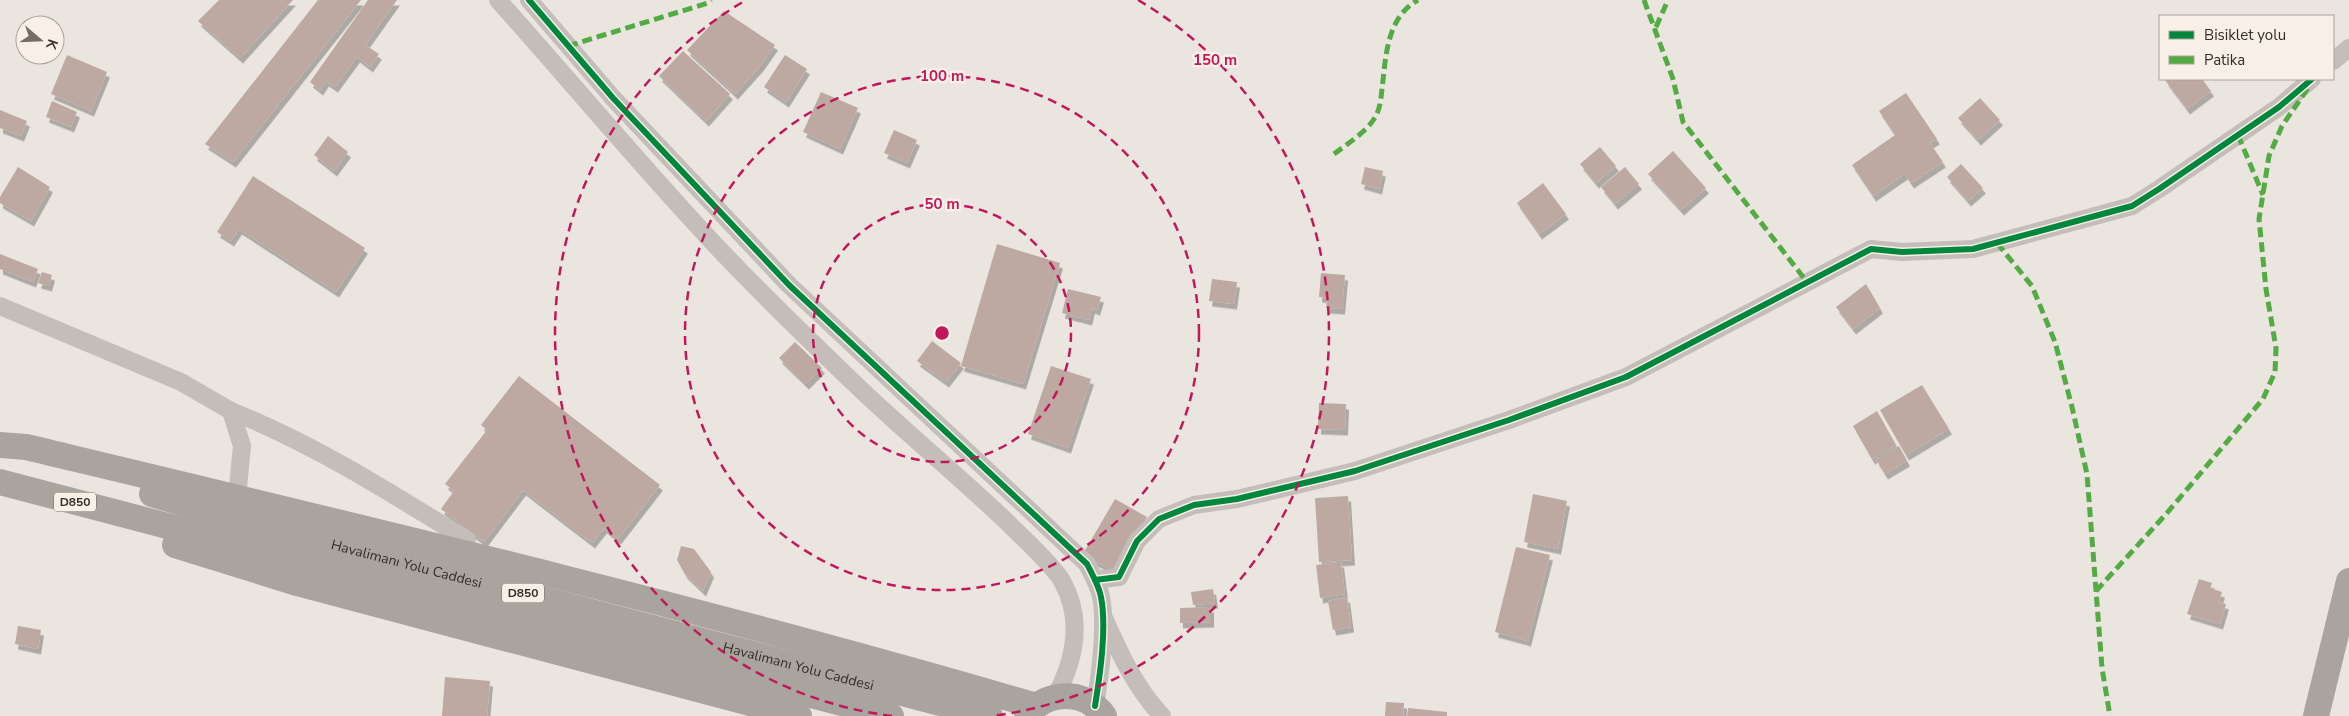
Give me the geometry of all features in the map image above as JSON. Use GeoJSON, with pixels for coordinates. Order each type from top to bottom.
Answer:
{"type":"FeatureCollection","features":[{"type":"Feature","properties":{"kind":"highway"},"geometry":{"type":"LineString","coordinates":[[0,445],[26,447],[632,594],[889,663],[1039,706],[1077,697],[1100,711]]}},
{"type":"Feature","properties":{"kind":"highway","name":"Havalimanı Yolu Caddesi"},"geometry":{"type":"LineString","coordinates":[[0,449],[232,518],[990,716]]}},
{"type":"Feature","properties":{"kind":"highway"},"geometry":{"type":"LineString","coordinates":[[0,482],[172,544],[297,583],[799,716]]}},
{"type":"Feature","properties":{"kind":"highway","name":"Havalimanı Yolu Caddesi"},"geometry":{"type":"LineString","coordinates":[[0,482],[891,716]]}},
{"type":"Feature","properties":{"kind":"highway"},"geometry":{"type":"LineString","coordinates":[[2316,716],[2349,581]]}},
{"type":"Feature","properties":{"kind":"street"},"geometry":{"type":"LineString","coordinates":[[498,0],[694,222],[799,329],[858,386],[958,475],[1024,539],[1062,580],[1074,609],[1076,633],[1072,661],[1039,706]]}},
{"type":"Feature","properties":{"kind":"street"},"geometry":{"type":"LineString","coordinates":[[529,0],[613,98],[789,285],[1088,564],[1101,596],[1100,711]]}},
{"type":"Feature","properties":{"kind":"street"},"geometry":{"type":"LineString","coordinates":[[2334,61],[2349,48]]}},
{"type":"Feature","properties":{"kind":"street"},"geometry":{"type":"LineString","coordinates":[[1095,580],[1119,577],[1137,541],[1159,519],[1194,505],[1237,499],[1355,471],[1509,420],[1626,377],[1871,248],[1902,252],[1973,249],[2132,206],[2159,190],[2279,107],[2311,80]]}},
{"type":"Feature","properties":{"kind":"street"},"geometry":{"type":"LineString","coordinates":[[0,306],[181,382],[231,411],[256,421],[362,475],[467,540]]}},
{"type":"Feature","properties":{"kind":"street"},"geometry":{"type":"LineString","coordinates":[[231,411],[242,446],[237,497]]}},
{"type":"Feature","properties":{"kind":"street"},"geometry":{"type":"LineString","coordinates":[[1102,613],[1128,670],[1142,694],[1162,716]]}},
{"type":"Feature","properties":{"kind":"building"},"geometry":{"type":"Polygon","coordinates":[[[219,0],[293,0],[240,58],[198,21],[219,0]]]}},
{"type":"Feature","properties":{"kind":"building"},"geometry":{"type":"Polygon","coordinates":[[[318,0],[361,0],[233,162],[205,144],[318,0]]]}},
{"type":"Feature","properties":{"kind":"building"},"geometry":{"type":"Polygon","coordinates":[[[368,0],[397,0],[365,45],[379,54],[370,67],[357,57],[335,87],[326,81],[320,90],[310,82],[368,0]]]}},
{"type":"Feature","properties":{"kind":"building"},"geometry":{"type":"Polygon","coordinates":[[[724,11],[775,45],[761,65],[735,94],[687,50],[724,11]]]}},
{"type":"Feature","properties":{"kind":"building"},"geometry":{"type":"Polygon","coordinates":[[[683,51],[730,94],[706,121],[659,76],[683,51]]]}},
{"type":"Feature","properties":{"kind":"building"},"geometry":{"type":"Polygon","coordinates":[[[67,55],[107,72],[91,111],[51,94],[63,65],[65,65],[67,55]]]}},
{"type":"Feature","properties":{"kind":"building"},"geometry":{"type":"Polygon","coordinates":[[[785,55],[807,69],[786,102],[764,87],[785,55]]]}},
{"type":"Feature","properties":{"kind":"building"},"geometry":{"type":"Polygon","coordinates":[[[2165,80],[2203,80],[2211,91],[2187,109],[2165,80]]]}},
{"type":"Feature","properties":{"kind":"building"},"geometry":{"type":"Polygon","coordinates":[[[821,92],[858,108],[840,149],[803,132],[821,92]]]}},
{"type":"Feature","properties":{"kind":"building"},"geometry":{"type":"Polygon","coordinates":[[[1906,93],[1937,139],[1930,143],[1943,162],[1911,183],[1905,174],[1873,196],[1852,165],[1895,135],[1879,111],[1906,93]]]}},
{"type":"Feature","properties":{"kind":"building"},"geometry":{"type":"Polygon","coordinates":[[[1980,98],[2000,120],[1978,140],[1958,118],[1980,98]]]}},
{"type":"Feature","properties":{"kind":"building"},"geometry":{"type":"Polygon","coordinates":[[[52,101],[77,112],[71,127],[46,117],[52,101]]]}},
{"type":"Feature","properties":{"kind":"building"},"geometry":{"type":"Polygon","coordinates":[[[0,110],[27,121],[21,136],[0,128],[0,110]]]}},
{"type":"Feature","properties":{"kind":"building"},"geometry":{"type":"Polygon","coordinates":[[[894,130],[917,140],[907,163],[884,153],[894,130]]]}},
{"type":"Feature","properties":{"kind":"building"},"geometry":{"type":"Polygon","coordinates":[[[328,136],[348,152],[334,171],[314,155],[328,136]]]}},
{"type":"Feature","properties":{"kind":"building"},"geometry":{"type":"Polygon","coordinates":[[[1600,147],[1616,166],[1596,183],[1580,164],[1600,147]]]}},
{"type":"Feature","properties":{"kind":"building"},"geometry":{"type":"Polygon","coordinates":[[[1673,151],[1706,188],[1681,210],[1648,174],[1673,151]]]}},
{"type":"Feature","properties":{"kind":"building"},"geometry":{"type":"Polygon","coordinates":[[[1961,164],[1983,188],[1968,201],[1947,177],[1961,164]]]}},
{"type":"Feature","properties":{"kind":"building"},"geometry":{"type":"Polygon","coordinates":[[[18,167],[50,187],[31,221],[0,203],[0,197],[18,167]]]}},
{"type":"Feature","properties":{"kind":"building"},"geometry":{"type":"Polygon","coordinates":[[[1365,167],[1383,171],[1379,189],[1361,184],[1365,167]]]}},
{"type":"Feature","properties":{"kind":"building"},"geometry":{"type":"Polygon","coordinates":[[[1625,167],[1639,184],[1615,204],[1601,187],[1625,167]]]}},
{"type":"Feature","properties":{"kind":"building"},"geometry":{"type":"Polygon","coordinates":[[[253,176],[365,248],[336,292],[239,229],[231,241],[217,232],[253,176]]]}},
{"type":"Feature","properties":{"kind":"building"},"geometry":{"type":"Polygon","coordinates":[[[1543,183],[1566,214],[1539,234],[1517,203],[1543,183]]]}},
{"type":"Feature","properties":{"kind":"building"},"geometry":{"type":"Polygon","coordinates":[[[997,244],[1060,263],[1023,384],[961,366],[997,244]]]}},
{"type":"Feature","properties":{"kind":"building"},"geometry":{"type":"Polygon","coordinates":[[[0,254],[38,269],[33,282],[0,269],[0,254]]]}},
{"type":"Feature","properties":{"kind":"building"},"geometry":{"type":"Polygon","coordinates":[[[42,272],[52,275],[49,286],[38,283],[42,272]]]}},
{"type":"Feature","properties":{"kind":"building"},"geometry":{"type":"Polygon","coordinates":[[[1321,273],[1345,275],[1342,309],[1326,308],[1327,298],[1319,297],[1321,273]]]}},
{"type":"Feature","properties":{"kind":"building"},"geometry":{"type":"Polygon","coordinates":[[[1212,279],[1237,282],[1234,304],[1209,301],[1212,279]]]}},
{"type":"Feature","properties":{"kind":"building"},"geometry":{"type":"Polygon","coordinates":[[[1866,284],[1880,308],[1853,329],[1836,307],[1866,284]]]}},
{"type":"Feature","properties":{"kind":"building"},"geometry":{"type":"Polygon","coordinates":[[[1068,289],[1101,297],[1097,310],[1092,308],[1089,320],[1062,313],[1068,289]]]}},
{"type":"Feature","properties":{"kind":"building"},"geometry":{"type":"Polygon","coordinates":[[[932,341],[961,363],[946,382],[917,361],[932,341]]]}},
{"type":"Feature","properties":{"kind":"building"},"geometry":{"type":"Polygon","coordinates":[[[795,342],[822,368],[806,384],[779,358],[795,342]]]}},
{"type":"Feature","properties":{"kind":"building"},"geometry":{"type":"Polygon","coordinates":[[[1051,366],[1091,379],[1068,448],[1028,434],[1051,366]]]}},
{"type":"Feature","properties":{"kind":"building"},"geometry":{"type":"Polygon","coordinates":[[[519,376],[660,485],[618,539],[604,528],[592,543],[523,490],[484,542],[441,509],[454,491],[445,484],[487,430],[481,425],[519,376]]]}},
{"type":"Feature","properties":{"kind":"building"},"geometry":{"type":"Polygon","coordinates":[[[1922,385],[1949,429],[1906,455],[1880,410],[1922,385]]]}},
{"type":"Feature","properties":{"kind":"building"},"geometry":{"type":"Polygon","coordinates":[[[1319,403],[1346,404],[1345,430],[1318,429],[1319,403]]]}},
{"type":"Feature","properties":{"kind":"building"},"geometry":{"type":"Polygon","coordinates":[[[1877,411],[1896,445],[1872,459],[1853,426],[1877,411]]]}},
{"type":"Feature","properties":{"kind":"building"},"geometry":{"type":"Polygon","coordinates":[[[1899,446],[1907,461],[1885,474],[1876,460],[1899,446]]]}},
{"type":"Feature","properties":{"kind":"building"},"geometry":{"type":"Polygon","coordinates":[[[1533,494],[1567,501],[1558,549],[1524,542],[1533,494]]]}},
{"type":"Feature","properties":{"kind":"building"},"geometry":{"type":"Polygon","coordinates":[[[1348,496],[1352,560],[1319,562],[1315,498],[1348,496]]]}},
{"type":"Feature","properties":{"kind":"building"},"geometry":{"type":"Polygon","coordinates":[[[1115,499],[1147,517],[1116,573],[1083,554],[1115,499]]]}},
{"type":"Feature","properties":{"kind":"building"},"geometry":{"type":"Polygon","coordinates":[[[681,546],[694,549],[711,572],[703,591],[685,574],[677,560],[681,546]]]}},
{"type":"Feature","properties":{"kind":"building"},"geometry":{"type":"Polygon","coordinates":[[[1516,547],[1550,555],[1528,641],[1495,632],[1516,547]]]}},
{"type":"Feature","properties":{"kind":"building"},"geometry":{"type":"Polygon","coordinates":[[[1341,562],[1345,594],[1320,598],[1316,565],[1341,562]]]}},
{"type":"Feature","properties":{"kind":"building"},"geometry":{"type":"Polygon","coordinates":[[[2199,579],[2212,583],[2210,588],[2222,592],[2219,602],[2226,604],[2220,624],[2187,614],[2199,579]]]}},
{"type":"Feature","properties":{"kind":"building"},"geometry":{"type":"Polygon","coordinates":[[[1213,589],[1215,603],[1193,605],[1191,592],[1213,589]]]}},
{"type":"Feature","properties":{"kind":"building"},"geometry":{"type":"Polygon","coordinates":[[[1347,597],[1351,627],[1333,630],[1328,601],[1347,597]]]}},
{"type":"Feature","properties":{"kind":"building"},"geometry":{"type":"Polygon","coordinates":[[[1211,607],[1211,622],[1180,623],[1180,608],[1211,607]]]}},
{"type":"Feature","properties":{"kind":"building"},"geometry":{"type":"Polygon","coordinates":[[[18,626],[41,630],[38,649],[15,644],[18,626]]]}},
{"type":"Feature","properties":{"kind":"building"},"geometry":{"type":"Polygon","coordinates":[[[445,677],[490,681],[487,716],[442,716],[445,677]]]}},
{"type":"Feature","properties":{"kind":"building"},"geometry":{"type":"Polygon","coordinates":[[[1386,702],[1404,703],[1403,716],[1385,716],[1386,702]]]}},
{"type":"Feature","properties":{"kind":"building"},"geometry":{"type":"Polygon","coordinates":[[[1408,708],[1447,712],[1447,716],[1407,716],[1408,708]]]}},
{"type":"Feature","properties":{"kind":"marked path"},"geometry":{"type":"LineString","coordinates":[[568,46],[708,3],[711,0]]}},
{"type":"Feature","properties":{"kind":"marked path"},"geometry":{"type":"LineString","coordinates":[[1334,154],[1361,134],[1376,116],[1381,100],[1390,39],[1399,17],[1418,0]]}},
{"type":"Feature","properties":{"kind":"marked path"},"geometry":{"type":"LineString","coordinates":[[1644,0],[1673,79],[1683,122],[1807,282]]}},
{"type":"Feature","properties":{"kind":"marked path"},"geometry":{"type":"LineString","coordinates":[[1656,27],[1668,0]]}},
{"type":"Feature","properties":{"kind":"marked path"},"geometry":{"type":"LineString","coordinates":[[2096,591],[2167,513],[2263,399],[2275,372],[2276,348],[2266,289],[2259,219],[2269,156],[2282,126],[2308,88]]}},
{"type":"Feature","properties":{"kind":"marked path"},"geometry":{"type":"LineString","coordinates":[[2238,135],[2263,195]]}},
{"type":"Feature","properties":{"kind":"marked path"},"geometry":{"type":"LineString","coordinates":[[1997,243],[2032,286],[2055,342],[2072,407],[2087,474],[2102,668],[2110,716]]}},
{"type":"Feature","properties":{"kind":"cycle path"},"geometry":{"type":"LineString","coordinates":[[529,0],[613,98],[789,285],[1087,564],[1099,589],[1103,609],[1102,651],[1095,706]]}},
{"type":"Feature","properties":{"kind":"cycle path"},"geometry":{"type":"LineString","coordinates":[[1095,580],[1119,577],[1137,541],[1159,519],[1194,505],[1237,499],[1355,471],[1509,420],[1626,377],[1871,249],[1902,252],[1973,249],[2132,206],[2279,107],[2311,80]]}}]}
